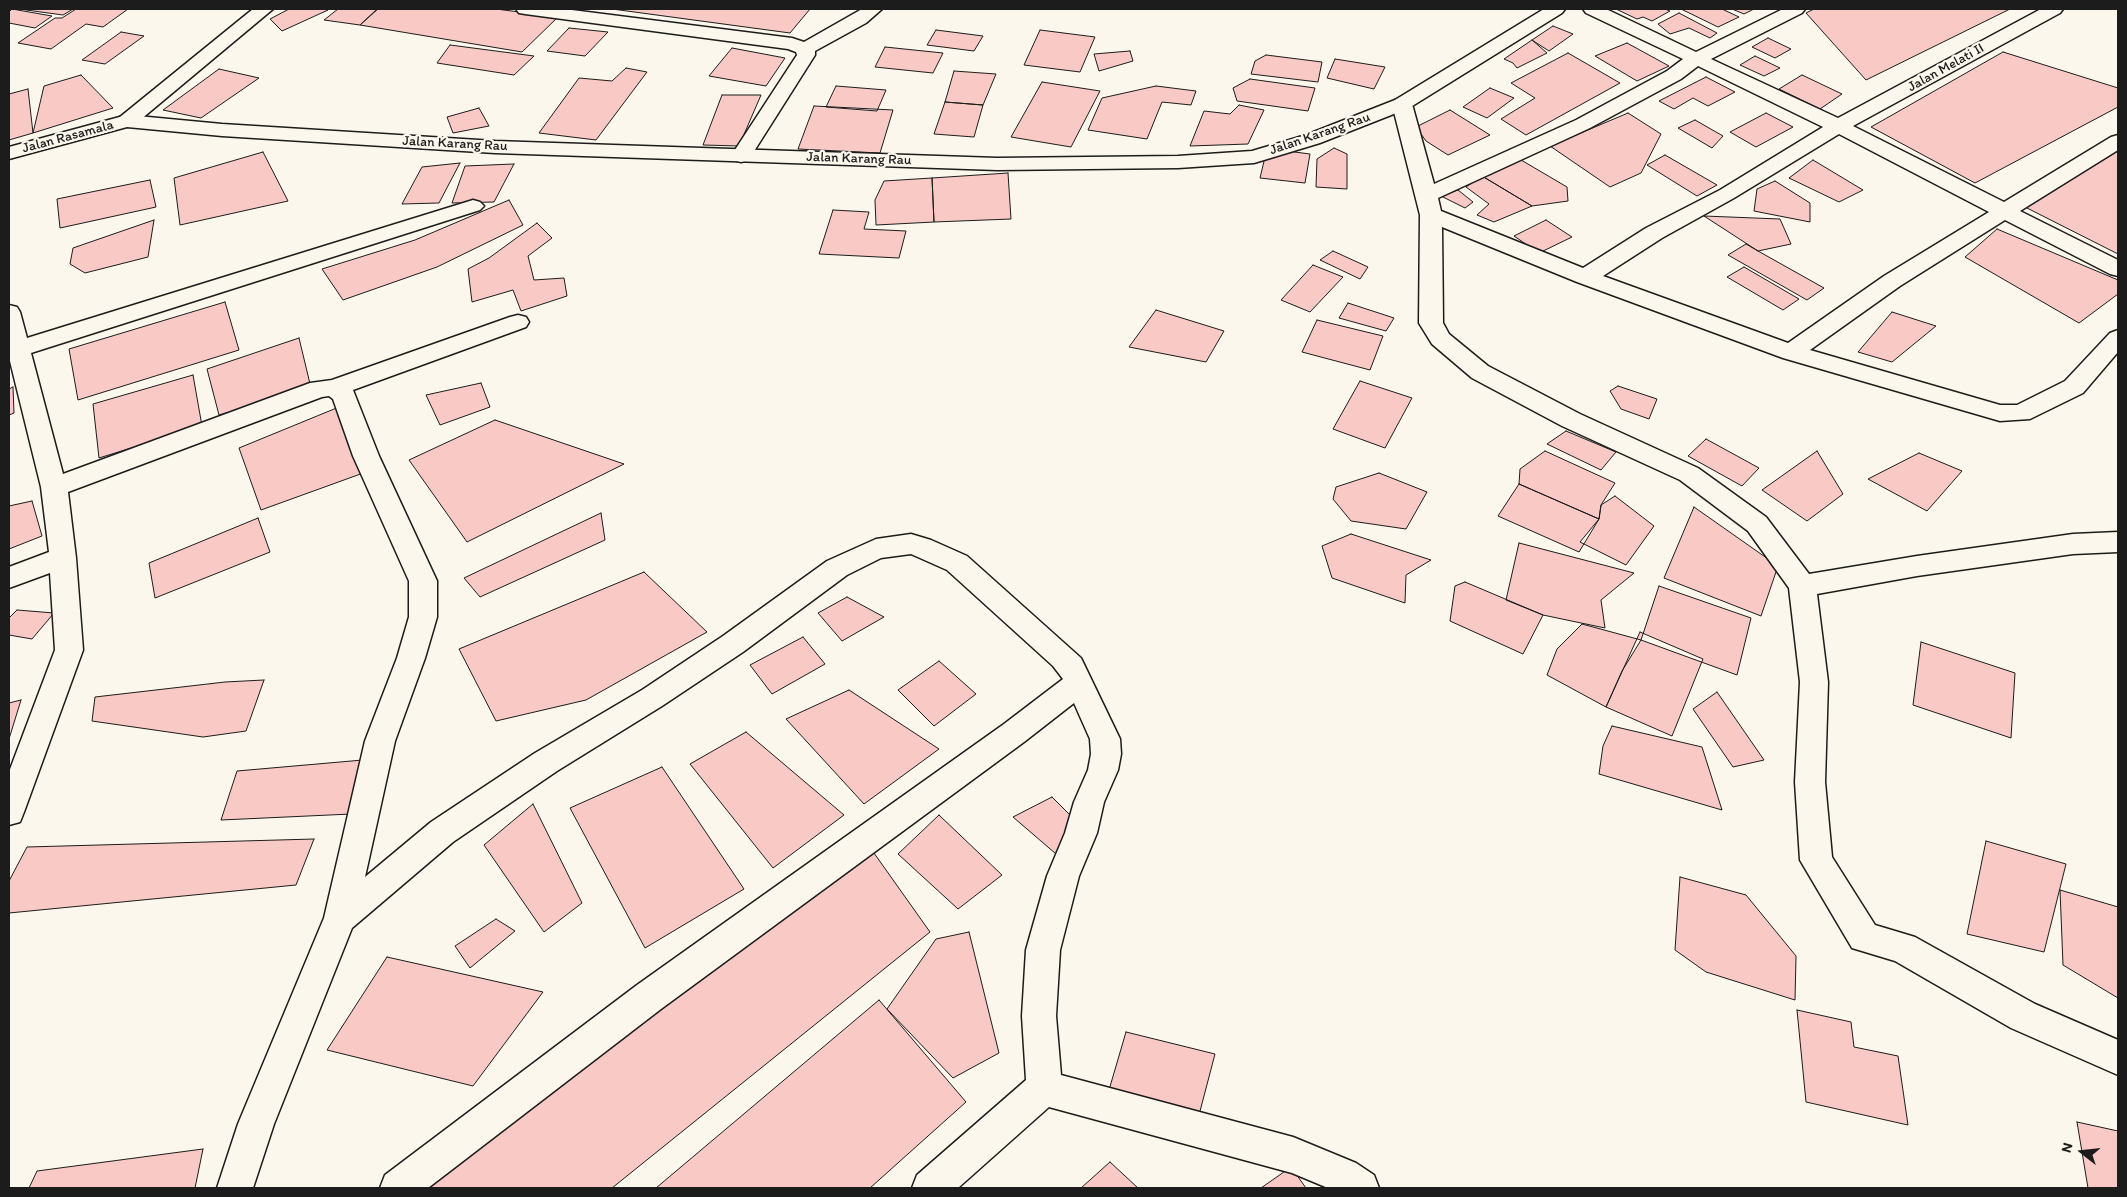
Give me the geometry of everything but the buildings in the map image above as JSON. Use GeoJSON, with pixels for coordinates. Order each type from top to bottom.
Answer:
{"type":"FeatureCollection","features":[{"type":"Feature","properties":{"kind":"street"},"geometry":{"type":"LineString","coordinates":[[127,121],[264,9]]}},
{"type":"Feature","properties":{"kind":"street"},"geometry":{"type":"LineString","coordinates":[[525,9],[792,44],[805,49],[860,19],[873,9]]}},
{"type":"Feature","properties":{"kind":"street","name":"Jalan Karang Rau"},"geometry":{"type":"LineString","coordinates":[[127,121],[222,130],[485,146],[742,156],[997,164],[1178,162],[1254,157],[1313,139],[1402,104],[1556,9]]}},
{"type":"Feature","properties":{"kind":"street"},"geometry":{"type":"LineString","coordinates":[[1592,9],[1838,126],[2118,269]]}},
{"type":"Feature","properties":{"kind":"street"},"geometry":{"type":"LineString","coordinates":[[1429,205],[1674,75],[1696,59],[1796,9]]}},
{"type":"Feature","properties":{"kind":"street","name":"Jalan Melati II"},"geometry":{"type":"LineString","coordinates":[[1585,277],[1654,234],[1727,194],[1838,126],[2054,9]]}},
{"type":"Feature","properties":{"kind":"street"},"geometry":{"type":"LineString","coordinates":[[742,156],[806,55],[805,49]]}},
{"type":"Feature","properties":{"kind":"street"},"geometry":{"type":"LineString","coordinates":[[1402,104],[1429,205],[1431,323],[1440,340],[1480,372],[1570,420],[1689,474],[1757,524],[1802,586],[1814,682],[1810,782],[1816,860],[1864,937],[1903,948],[2023,1016],[2118,1058]]}},
{"type":"Feature","properties":{"kind":"street","name":"Jalan Rasamala"},"geometry":{"type":"LineString","coordinates":[[9,153],[127,121]]}},
{"type":"Feature","properties":{"kind":"street"},"geometry":{"type":"LineString","coordinates":[[1791,352],[1892,281],[2118,141]]}},
{"type":"Feature","properties":{"kind":"street"},"geometry":{"type":"LineString","coordinates":[[1429,205],[1585,277],[1791,352],[2000,413],[2021,413],[2074,387],[2118,338]]}},
{"type":"Feature","properties":{"kind":"street"},"geometry":{"type":"LineString","coordinates":[[19,349],[473,206]]}},
{"type":"Feature","properties":{"kind":"street"},"geometry":{"type":"LineString","coordinates":[[9,312],[54,487],[63,558],[69,650],[9,812]]}},
{"type":"Feature","properties":{"kind":"street"},"geometry":{"type":"LineString","coordinates":[[54,487],[319,388],[334,388],[518,322]]}},
{"type":"Feature","properties":{"kind":"street"},"geometry":{"type":"LineString","coordinates":[[235,1188],[256,1124],[340,918],[380,741],[411,658],[422,617],[423,581],[366,456],[344,395],[334,388]]}},
{"type":"Feature","properties":{"kind":"street"},"geometry":{"type":"LineString","coordinates":[[1802,586],[1917,566],[2073,544],[2118,542]]}},
{"type":"Feature","properties":{"kind":"street"},"geometry":{"type":"LineString","coordinates":[[340,918],[442,832],[546,762],[660,693],[733,644],[837,568],[876,549],[910,544],[931,550],[957,563],[1063,658],[1080,682],[1105,739],[1106,754],[1102,770],[1056,899],[1043,950],[1039,1016],[1044,1088]]}},
{"type":"Feature","properties":{"kind":"street"},"geometry":{"type":"LineString","coordinates":[[9,578],[63,558]]}},
{"type":"Feature","properties":{"kind":"street"},"geometry":{"type":"LineString","coordinates":[[398,1188],[649,997],[1052,705],[1080,682]]}},
{"type":"Feature","properties":{"kind":"street"},"geometry":{"type":"LineString","coordinates":[[930,1188],[1044,1088]]}},
{"type":"Feature","properties":{"kind":"street"},"geometry":{"type":"LineString","coordinates":[[1044,1088],[1293,1155],[1343,1176],[1361,1188]]}}]}
